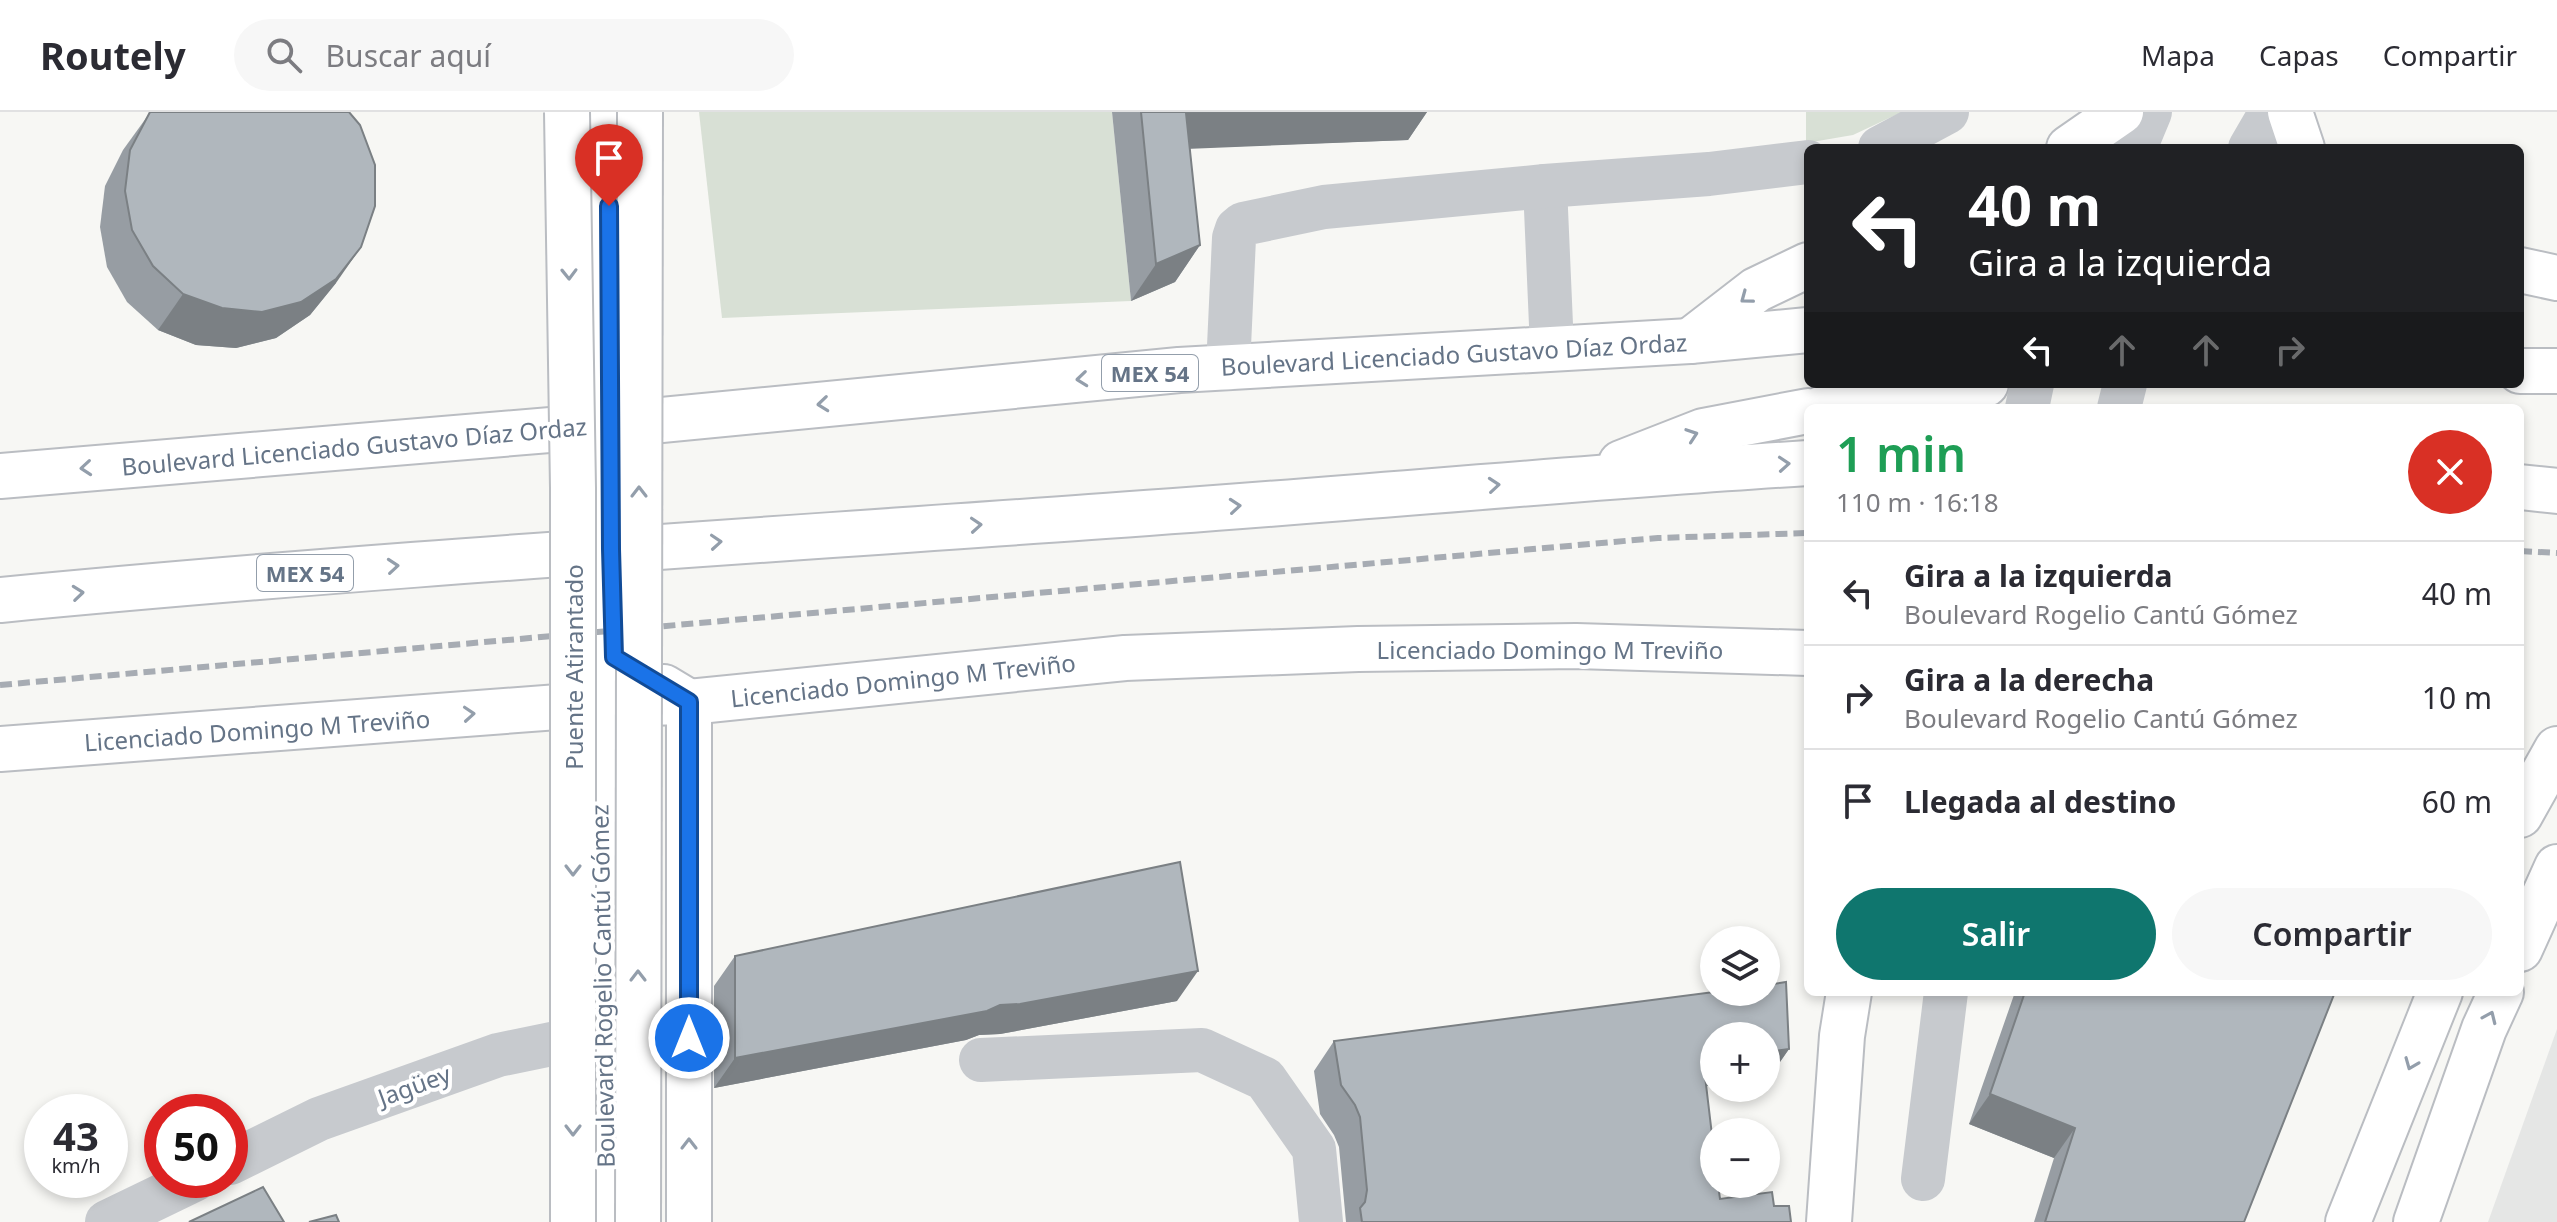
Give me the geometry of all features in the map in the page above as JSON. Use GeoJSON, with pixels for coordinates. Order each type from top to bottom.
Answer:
{"type":"FeatureCollection","features":[{"type":"Feature","properties":{"kind":"main road","name":"Puente Atirantado"},"geometry":{"type":"LineString","coordinates":[[567,112],[573,488],[573,1222]]}},
{"type":"Feature","properties":{"kind":"main road","name":"Boulevard Rogelio Cantú Gómez"},"geometry":{"type":"LineString","coordinates":[[605,1222],[605,1033],[598,704],[614,657],[609,112]]}},
{"type":"Feature","properties":{"kind":"main road"},"geometry":{"type":"LineString","coordinates":[[638,1222],[640,112]]}},
{"type":"Feature","properties":{"kind":"main road"},"geometry":{"type":"LineString","coordinates":[[2075,144],[2121,112]]}},
{"type":"Feature","properties":{"kind":"main road"},"geometry":{"type":"LineString","coordinates":[[2290,112],[2301,144]]}},
{"type":"Feature","properties":{"kind":"main road"},"geometry":{"type":"LineString","coordinates":[[1690,341],[1756,290],[1804,267]]}},
{"type":"Feature","properties":{"kind":"main road"},"geometry":{"type":"LineString","coordinates":[[2524,271],[2557,278]]}},
{"type":"Feature","properties":{"kind":"main road"},"geometry":{"type":"LineString","coordinates":[[2524,300],[2557,300]]}},
{"type":"Feature","properties":{"kind":"main road","name":"Boulevard Licenciado Gustavo Díaz Ordaz"},"geometry":{"type":"LineString","coordinates":[[0,476],[610,425],[1163,371],[1690,341],[1804,330]]}},
{"type":"Feature","properties":{"kind":"main road"},"geometry":{"type":"LineString","coordinates":[[2524,371],[2557,371]]}},
{"type":"Feature","properties":{"kind":"main road"},"geometry":{"type":"LineString","coordinates":[[1846,404],[1951,388]]}},
{"type":"Feature","properties":{"kind":"main road"},"geometry":{"type":"LineString","coordinates":[[1594,476],[1703,431],[1804,412]]}},
{"type":"Feature","properties":{"kind":"main road","name":"MEX 54"},"geometry":{"type":"LineString","coordinates":[[0,600],[611,549],[1080,518],[1594,476],[1804,463]]}},
{"type":"Feature","properties":{"kind":"main road","name":"Licenciado Domingo M Treviño"},"geometry":{"type":"LineString","coordinates":[[0,749],[598,704],[689,702],[1125,658],[1358,649],[1576,646],[1804,653]]}},
{"type":"Feature","properties":{"kind":"main road"},"geometry":{"type":"LineString","coordinates":[[614,657],[689,702],[689,1222]]}},
{"type":"Feature","properties":{"kind":"main road"},"geometry":{"type":"LineString","coordinates":[[2524,808],[2557,749]]}},
{"type":"Feature","properties":{"kind":"main road"},"geometry":{"type":"LineString","coordinates":[[2524,940],[2557,867]]}},
{"type":"Feature","properties":{"kind":"main road"},"geometry":{"type":"LineString","coordinates":[[1829,1222],[1842,1036],[1848,996]]}},
{"type":"Feature","properties":{"kind":"main road"},"geometry":{"type":"LineString","coordinates":[[2348,1222],[2438,996]]}},
{"type":"Feature","properties":{"kind":"main road"},"geometry":{"type":"LineString","coordinates":[[2416,1222],[2484,1029],[2499,996]]}},
{"type":"Feature","properties":{"kind":"street"},"geometry":{"type":"LineString","coordinates":[[1887,144],[1947,112]]}},
{"type":"Feature","properties":{"kind":"street"},"geometry":{"type":"LineString","coordinates":[[2137,144],[2150,112]]}},
{"type":"Feature","properties":{"kind":"street"},"geometry":{"type":"LineString","coordinates":[[2252,144],[2271,112]]}},
{"type":"Feature","properties":{"kind":"street"},"geometry":{"type":"LineString","coordinates":[[1228,368],[1234,238],[1243,224],[1324,207],[1709,174],[1804,162]]}},
{"type":"Feature","properties":{"kind":"street"},"geometry":{"type":"LineString","coordinates":[[1545,186],[1552,348]]}},
{"type":"Feature","properties":{"kind":"street"},"geometry":{"type":"LineString","coordinates":[[1923,1179],[1946,996]]}},
{"type":"Feature","properties":{"kind":"street","name":"Jagüey"},"geometry":{"type":"LineString","coordinates":[[248,1154],[319,1119],[498,1055],[605,1033]]}},
{"type":"Feature","properties":{"kind":"street"},"geometry":{"type":"LineString","coordinates":[[981,1060],[1202,1050],[1265,1079],[1314,1149],[1321,1222]]}},
{"type":"Feature","properties":{"kind":"street"},"geometry":{"type":"LineString","coordinates":[[107,1222],[157,1198]]}},
{"type":"Feature","properties":{"kind":"shaded area"},"geometry":{"type":"Polygon","coordinates":[[[699,112],[1112,112],[1131,301],[722,318],[699,112]]]}},
{"type":"Feature","properties":{"kind":"shaded area"},"geometry":{"type":"Polygon","coordinates":[[[1806,112],[1902,112],[1853,135],[1806,143],[1806,112]]]}},
{"type":"Feature","properties":{"kind":"shaded area"},"geometry":{"type":"Polygon","coordinates":[[[2557,1029],[2557,1222],[2488,1222],[2557,1029]]]}},
{"type":"Feature","properties":{"kind":"building"},"geometry":{"type":"Polygon","coordinates":[[[150,112],[349,112],[360,125],[375,165],[375,206],[361,247],[336,279],[301,302],[262,312],[222,308],[183,294],[153,266],[132,230],[125,191],[130,150],[150,112]]]}},
{"type":"Feature","properties":{"kind":"building"},"geometry":{"type":"Polygon","coordinates":[[[1141,112],[1217,112],[1186,113],[1200,245],[1156,264],[1141,112]]]}},
{"type":"Feature","properties":{"kind":"building"},"geometry":{"type":"Polygon","coordinates":[[[1180,862],[1198,971],[1000,1005],[987,1011],[735,1058],[735,956],[1180,862]]]}},
{"type":"Feature","properties":{"kind":"building"},"geometry":{"type":"Polygon","coordinates":[[[1786,982],[1789,1049],[1780,1050],[1780,1022],[1700,1022],[1700,1102],[1708,1102],[1710,1118],[1700,1118],[1700,1198],[1773,1198],[1774,1206],[1789,1206],[1791,1222],[1362,1222],[1360,1208],[1365,1202],[1367,1190],[1360,1117],[1341,1085],[1334,1041],[1700,994],[1700,1006],[1780,1006],[1780,983],[1786,982]]]}},
{"type":"Feature","properties":{"kind":"building"},"geometry":{"type":"Polygon","coordinates":[[[2024,996],[2333,996],[2244,1222],[2045,1222],[2075,1128],[1990,1094],[2024,996]]]}},
{"type":"Feature","properties":{"kind":"building"},"geometry":{"type":"Polygon","coordinates":[[[263,1187],[284,1222],[189,1222],[240,1198],[248,1198],[248,1194],[263,1187]]]}},
{"type":"Feature","properties":{"kind":"building"},"geometry":{"type":"Polygon","coordinates":[[[336,1215],[339,1222],[309,1222],[336,1215]]]}},
{"type":"Feature","properties":{"kind":"railway"},"geometry":{"type":"LineString","coordinates":[[0,685],[1658,538],[1804,533]]}},
{"type":"Feature","properties":{"kind":"railway"},"geometry":{"type":"LineString","coordinates":[[2524,551],[2557,553]]}},
{"type":"Feature","properties":{"kind":"route"},"geometry":{"type":"LineString","coordinates":[[609,206],[614,657],[689,702],[689,1038]]}}]}
